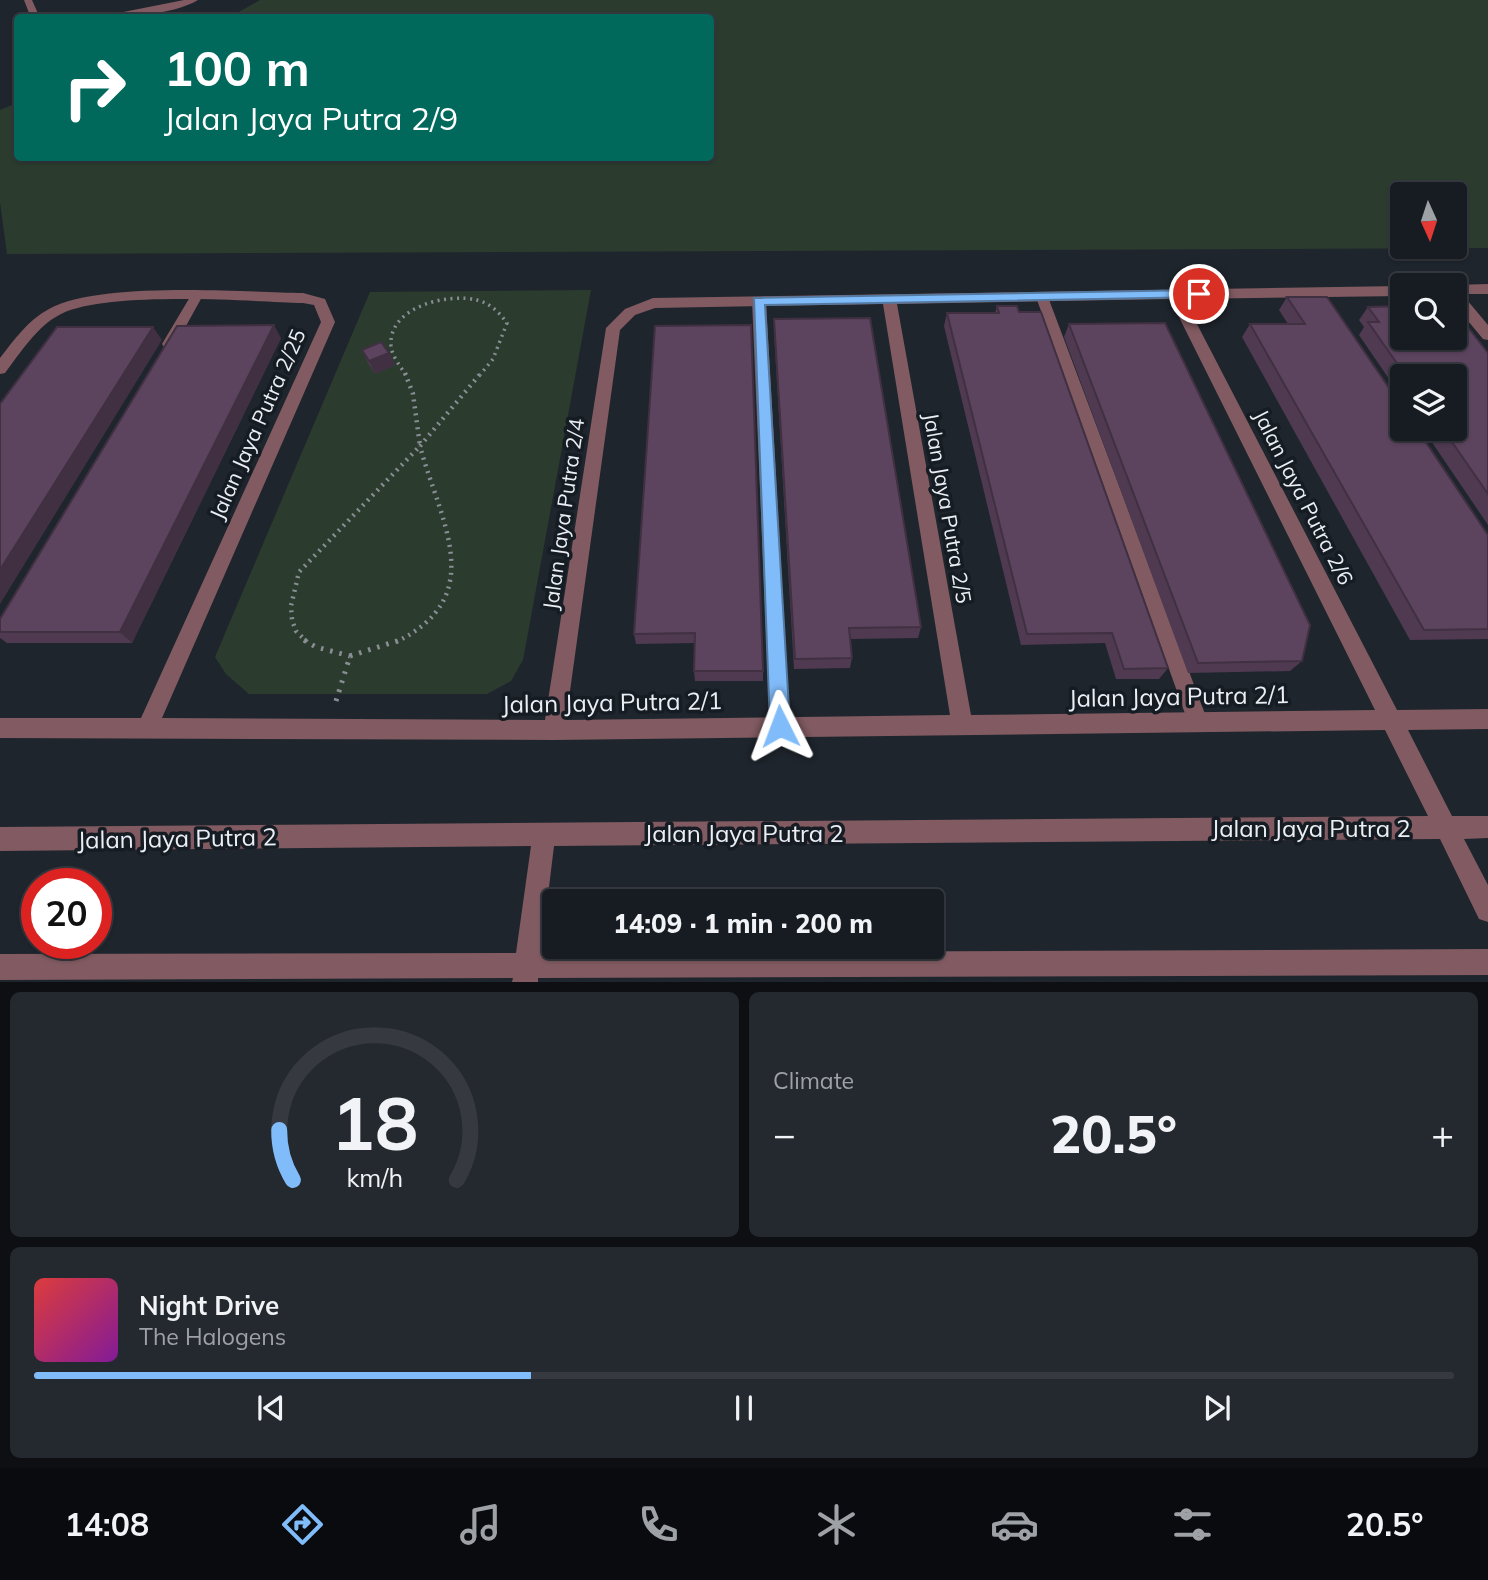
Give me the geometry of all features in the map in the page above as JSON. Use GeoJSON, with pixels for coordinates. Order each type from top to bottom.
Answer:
{"type":"FeatureCollection","features":[{"type":"Feature","properties":{"kind":"street"},"geometry":{"type":"LineString","coordinates":[[1467,291],[1488,289]]}},
{"type":"Feature","properties":{"kind":"street"},"geometry":{"type":"LineString","coordinates":[[759,301],[1175,295],[1320,298],[1390,292]]}},
{"type":"Feature","properties":{"kind":"street","name":"Jalan Jaya Putra 2/6"},"geometry":{"type":"LineString","coordinates":[[1175,295],[1488,910]]}},
{"type":"Feature","properties":{"kind":"street","name":"Jalan Jaya Putra 2/25"},"geometry":{"type":"LineString","coordinates":[[0,369],[34,326],[58,309],[91,301],[196,297],[303,298],[320,302],[328,322],[147,728]]}},
{"type":"Feature","properties":{"kind":"street","name":"Jalan Jaya Putra 2/5"},"geometry":{"type":"LineString","coordinates":[[889,299],[962,724]]}},
{"type":"Feature","properties":{"kind":"street","name":"Jalan Jaya Putra 2/4"},"geometry":{"type":"LineString","coordinates":[[554,730],[613,328],[630,312],[653,303],[759,301]]}},
{"type":"Feature","properties":{"kind":"street"},"geometry":{"type":"LineString","coordinates":[[1467,308],[1488,335]]}},
{"type":"Feature","properties":{"kind":"street","name":"Jalan Jaya Putra 2/1"},"geometry":{"type":"LineString","coordinates":[[0,728],[554,730],[1488,719]]}},
{"type":"Feature","properties":{"kind":"street","name":"Jalan Jaya Putra 2"},"geometry":{"type":"LineString","coordinates":[[0,839],[1488,827]]}},
{"type":"Feature","properties":{"kind":"street"},"geometry":{"type":"LineString","coordinates":[[526,973],[544,834]]}},
{"type":"Feature","properties":{"kind":"street"},"geometry":{"type":"LineString","coordinates":[[0,967],[61,974],[526,973],[1488,962]]}},
{"type":"Feature","properties":{"kind":"lane"},"geometry":{"type":"LineString","coordinates":[[123,14],[194,0]]}},
{"type":"Feature","properties":{"kind":"lane"},"geometry":{"type":"LineString","coordinates":[[161,356],[196,297]]}},
{"type":"Feature","properties":{"kind":"lane"},"geometry":{"type":"LineString","coordinates":[[1042,297],[1198,722]]}},
{"type":"Feature","properties":{"kind":"lane"},"geometry":{"type":"LineString","coordinates":[[759,301],[780,726]]}},
{"type":"Feature","properties":{"kind":"path"},"geometry":{"type":"LineString","coordinates":[[420,446],[299,572],[291,594],[291,618],[302,642],[323,652],[350,656],[384,650],[414,636],[434,616],[446,594],[452,550],[420,446],[411,386],[390,341],[398,322],[442,298],[471,298],[490,302],[502,312],[507,323],[503,340],[492,359],[420,446]]}},
{"type":"Feature","properties":{"kind":"path"},"geometry":{"type":"LineString","coordinates":[[328,729],[350,656]]}},
{"type":"Feature","properties":{"kind":"green space"},"geometry":{"type":"Polygon","coordinates":[[[260,0],[1488,0],[1488,248],[1467,248],[1467,182],[1390,182],[1390,248],[7,254],[0,202],[0,110],[14,104],[14,161],[714,161],[714,14],[235,14],[260,0]]]}},
{"type":"Feature","properties":{"kind":"green space"},"geometry":{"type":"Polygon","coordinates":[[[591,290],[523,660],[511,681],[487,694],[249,694],[226,674],[215,657],[370,292],[591,290]]]}},
{"type":"Feature","properties":{"kind":"building"},"geometry":{"type":"Polygon","coordinates":[[[1287,297],[1327,297],[1390,389],[1390,441],[1425,441],[1488,535],[1488,629],[1424,630],[1250,324],[1305,324],[1287,297]]]}},
{"type":"Feature","properties":{"kind":"building"},"geometry":{"type":"Polygon","coordinates":[[[997,306],[1017,306],[1019,312],[1041,312],[1168,668],[1124,669],[1112,633],[1027,634],[947,313],[999,313],[997,306]]]}},
{"type":"Feature","properties":{"kind":"building"},"geometry":{"type":"Polygon","coordinates":[[[1390,306],[1390,350],[1467,350],[1467,326],[1488,353],[1488,494],[1451,441],[1467,441],[1467,364],[1398,364],[1368,322],[1379,322],[1368,307],[1390,306]]]}},
{"type":"Feature","properties":{"kind":"building"},"geometry":{"type":"Polygon","coordinates":[[[870,318],[921,627],[849,628],[852,658],[795,659],[774,319],[870,318]]]}},
{"type":"Feature","properties":{"kind":"building"},"geometry":{"type":"Polygon","coordinates":[[[1165,323],[1310,625],[1302,661],[1198,663],[1069,324],[1165,323]]]}},
{"type":"Feature","properties":{"kind":"building"},"geometry":{"type":"Polygon","coordinates":[[[274,325],[120,632],[0,632],[0,619],[177,326],[274,325]]]}},
{"type":"Feature","properties":{"kind":"building"},"geometry":{"type":"Polygon","coordinates":[[[751,325],[763,671],[694,671],[695,633],[634,634],[655,326],[751,325]]]}},
{"type":"Feature","properties":{"kind":"building"},"geometry":{"type":"Polygon","coordinates":[[[57,327],[153,327],[0,570],[0,404],[57,327]]]}},
{"type":"Feature","properties":{"kind":"building"},"geometry":{"type":"Polygon","coordinates":[[[381,342],[389,353],[369,361],[362,350],[381,342]]]}},
{"type":"Feature","properties":{"kind":"route"},"geometry":{"type":"LineString","coordinates":[[780,726],[759,301],[1199,294]]}}]}
